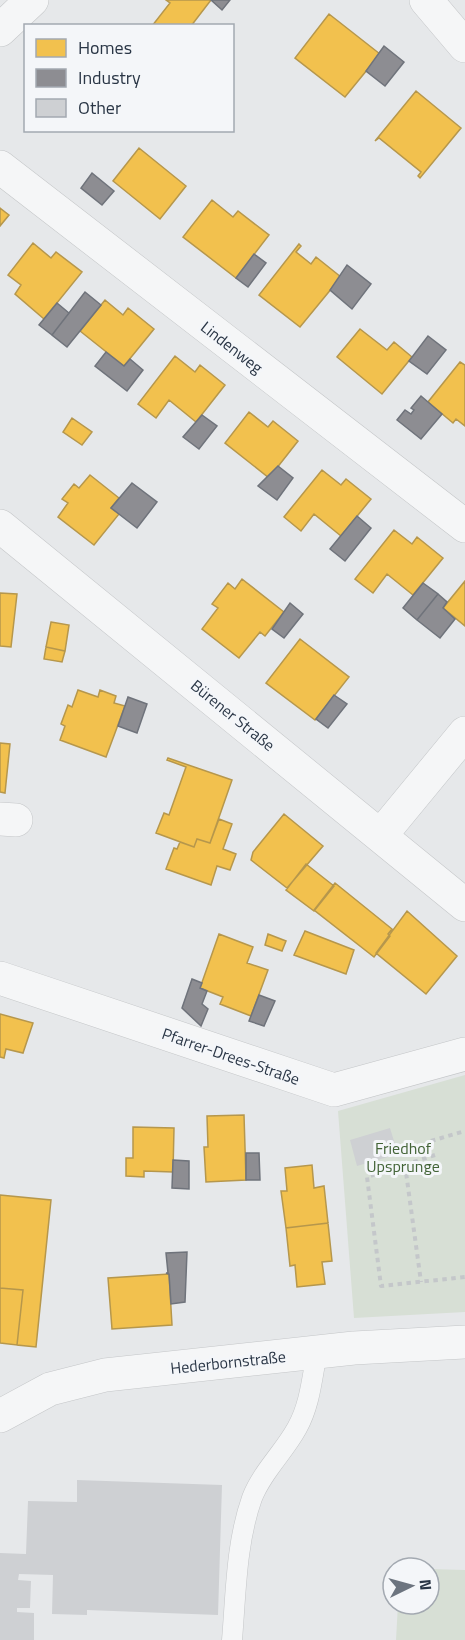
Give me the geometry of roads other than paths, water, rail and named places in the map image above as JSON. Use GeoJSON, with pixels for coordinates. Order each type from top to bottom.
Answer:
{"type":"FeatureCollection","features":[{"type":"Feature","properties":{"kind":"street"},"geometry":{"type":"LineString","coordinates":[[0,30],[32,0]]}},
{"type":"Feature","properties":{"kind":"street"},"geometry":{"type":"LineString","coordinates":[[426,0],[465,46]]}},
{"type":"Feature","properties":{"kind":"street","name":"Lindenweg"},"geometry":{"type":"LineString","coordinates":[[0,167],[465,526]]}},
{"type":"Feature","properties":{"kind":"street","name":"Bürener Straße"},"geometry":{"type":"LineString","coordinates":[[0,526],[381,834],[465,905]]}},
{"type":"Feature","properties":{"kind":"street"},"geometry":{"type":"LineString","coordinates":[[381,834],[465,733]]}},
{"type":"Feature","properties":{"kind":"street","name":"Pfarrer-Drees-Straße"},"geometry":{"type":"LineString","coordinates":[[0,978],[334,1090],[465,1054]]}},
{"type":"Feature","properties":{"kind":"street","name":"Hederbornstraße"},"geometry":{"type":"LineString","coordinates":[[0,1416],[50,1389],[105,1376],[317,1352],[465,1341]]}},
{"type":"Feature","properties":{"kind":"lane"},"geometry":{"type":"LineString","coordinates":[[232,1640],[244,1522],[253,1496],[264,1475],[298,1427],[307,1405],[317,1352]]}},
{"type":"Feature","properties":{"kind":"park label","name":"Friedhof Upsprunge"},"geometry":{"type":"Point","coordinates":[403,1157]}}]}
